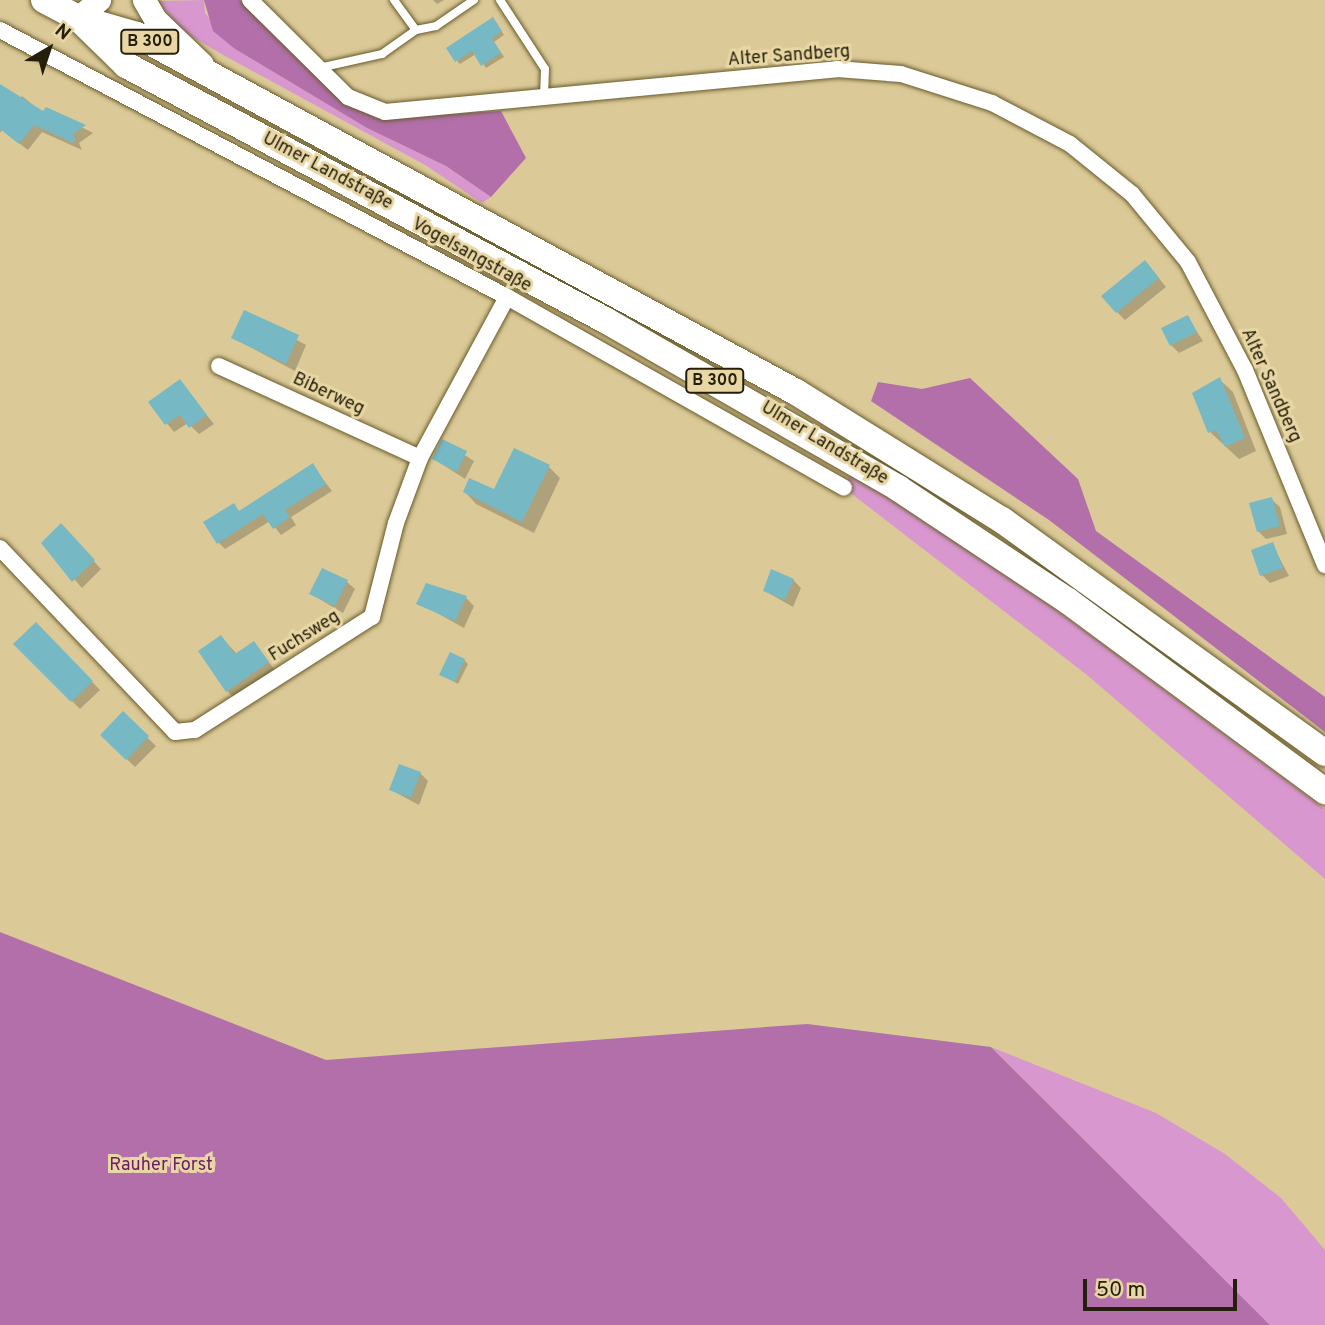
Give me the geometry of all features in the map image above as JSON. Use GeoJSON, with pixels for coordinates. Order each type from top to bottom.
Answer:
{"type":"FeatureCollection","features":[{"type":"Feature","properties":{"kind":"main road","name":"Ulmer Landstraße"},"geometry":{"type":"LineString","coordinates":[[44,0],[79,9],[135,34],[714,345],[901,456],[1084,577],[1325,753]]}},
{"type":"Feature","properties":{"kind":"main road","name":"Ulmer Landstraße"},"geometry":{"type":"LineString","coordinates":[[79,9],[126,65],[605,320],[898,488],[1068,601],[1325,791]]}},
{"type":"Feature","properties":{"kind":"street"},"geometry":{"type":"LineString","coordinates":[[79,9],[99,0]]}},
{"type":"Feature","properties":{"kind":"street"},"geometry":{"type":"LineString","coordinates":[[144,0],[155,19],[217,78]]}},
{"type":"Feature","properties":{"kind":"street","name":"Alter Sandberg"},"geometry":{"type":"LineString","coordinates":[[250,0],[348,97],[385,112],[544,99],[837,69],[901,74],[992,103],[1070,144],[1132,194],[1188,262],[1245,370],[1325,565]]}},
{"type":"Feature","properties":{"kind":"street","name":"Vogelsangstraße"},"geometry":{"type":"LineString","coordinates":[[0,30],[507,297],[844,488]]}},
{"type":"Feature","properties":{"kind":"street","name":"Fuchsweg"},"geometry":{"type":"LineString","coordinates":[[0,548],[175,732],[195,730],[372,617],[396,523],[420,458],[507,297]]}},
{"type":"Feature","properties":{"kind":"street","name":"Biberweg"},"geometry":{"type":"LineString","coordinates":[[219,366],[420,458]]}},
{"type":"Feature","properties":{"kind":"lane"},"geometry":{"type":"LineString","coordinates":[[394,0],[415,30]]}},
{"type":"Feature","properties":{"kind":"lane"},"geometry":{"type":"LineString","coordinates":[[318,68],[382,54],[415,30],[436,26],[474,0]]}},
{"type":"Feature","properties":{"kind":"lane"},"geometry":{"type":"LineString","coordinates":[[500,0],[545,69],[544,99]]}},
{"type":"Feature","properties":{"kind":"shaded area"},"geometry":{"type":"Polygon","coordinates":[[[204,0],[205,13],[235,49],[367,128],[446,166],[491,197],[482,203],[425,165],[182,31],[158,1],[204,0]]]}},
{"type":"Feature","properties":{"kind":"shaded area"},"geometry":{"type":"Polygon","coordinates":[[[851,473],[1003,570],[1325,809],[1325,879],[1087,675],[844,488],[851,473]]]}},
{"type":"Feature","properties":{"kind":"shaded area"},"geometry":{"type":"Polygon","coordinates":[[[991,1047],[1156,1113],[1225,1154],[1281,1198],[1325,1250],[1325,1325],[1270,1325],[991,1047]]]}},
{"type":"Feature","properties":{"kind":"green space"},"geometry":{"type":"Polygon","coordinates":[[[204,0],[240,0],[336,94],[376,118],[501,111],[526,158],[491,197],[446,166],[367,128],[235,49],[213,31],[204,0]]]}},
{"type":"Feature","properties":{"kind":"green space"},"geometry":{"type":"Polygon","coordinates":[[[970,378],[1078,479],[1096,531],[1325,697],[1325,732],[1049,520],[871,401],[878,382],[922,389],[970,378]]]}},
{"type":"Feature","properties":{"kind":"green space","name":"Rauher Forst"},"geometry":{"type":"Polygon","coordinates":[[[0,932],[326,1060],[807,1024],[991,1047],[1270,1325],[0,1325],[0,932]]]}},
{"type":"Feature","properties":{"kind":"building"},"geometry":{"type":"Polygon","coordinates":[[[493,17],[502,31],[492,38],[501,53],[481,66],[472,51],[455,62],[446,48],[493,17]]]}},
{"type":"Feature","properties":{"kind":"building"},"geometry":{"type":"Polygon","coordinates":[[[0,84],[43,111],[46,107],[86,125],[72,135],[76,138],[73,143],[34,125],[19,144],[0,129],[0,84]]]}},
{"type":"Feature","properties":{"kind":"building"},"geometry":{"type":"Polygon","coordinates":[[[1145,260],[1159,278],[1116,313],[1101,296],[1145,260]]]}},
{"type":"Feature","properties":{"kind":"building"},"geometry":{"type":"Polygon","coordinates":[[[244,310],[299,335],[286,364],[231,338],[244,310]]]}},
{"type":"Feature","properties":{"kind":"building"},"geometry":{"type":"Polygon","coordinates":[[[1188,315],[1197,332],[1170,346],[1161,328],[1188,315]]]}},
{"type":"Feature","properties":{"kind":"building"},"geometry":{"type":"Polygon","coordinates":[[[1220,377],[1245,438],[1225,447],[1216,430],[1208,433],[1192,393],[1220,377]]]}},
{"type":"Feature","properties":{"kind":"building"},"geometry":{"type":"Polygon","coordinates":[[[180,379],[207,415],[189,428],[180,415],[165,425],[148,402],[180,379]]]}},
{"type":"Feature","properties":{"kind":"building"},"geometry":{"type":"Polygon","coordinates":[[[442,439],[467,451],[457,472],[432,459],[442,439]]]}},
{"type":"Feature","properties":{"kind":"building"},"geometry":{"type":"Polygon","coordinates":[[[514,448],[550,465],[522,522],[463,492],[469,478],[494,489],[514,448]]]}},
{"type":"Feature","properties":{"kind":"building"},"geometry":{"type":"Polygon","coordinates":[[[313,463],[326,484],[285,510],[290,517],[273,529],[263,514],[217,544],[203,522],[234,503],[239,511],[313,463]]]}},
{"type":"Feature","properties":{"kind":"building"},"geometry":{"type":"Polygon","coordinates":[[[1272,497],[1280,526],[1257,532],[1249,503],[1272,497]]]}},
{"type":"Feature","properties":{"kind":"building"},"geometry":{"type":"Polygon","coordinates":[[[61,523],[95,560],[72,582],[41,543],[61,523]]]}},
{"type":"Feature","properties":{"kind":"building"},"geometry":{"type":"Polygon","coordinates":[[[1273,542],[1283,568],[1260,576],[1251,550],[1273,542]]]}},
{"type":"Feature","properties":{"kind":"building"},"geometry":{"type":"Polygon","coordinates":[[[322,568],[348,580],[335,606],[309,594],[322,568]]]}},
{"type":"Feature","properties":{"kind":"building"},"geometry":{"type":"Polygon","coordinates":[[[771,569],[794,579],[785,600],[763,591],[771,569]]]}},
{"type":"Feature","properties":{"kind":"building"},"geometry":{"type":"Polygon","coordinates":[[[426,583],[467,596],[455,621],[416,604],[426,583]]]}},
{"type":"Feature","properties":{"kind":"building"},"geometry":{"type":"Polygon","coordinates":[[[36,622],[93,681],[71,702],[13,644],[36,622]]]}},
{"type":"Feature","properties":{"kind":"building"},"geometry":{"type":"Polygon","coordinates":[[[221,635],[235,654],[254,641],[269,662],[226,692],[198,651],[221,635]]]}},
{"type":"Feature","properties":{"kind":"building"},"geometry":{"type":"Polygon","coordinates":[[[450,652],[465,659],[455,682],[439,675],[450,652]]]}},
{"type":"Feature","properties":{"kind":"building"},"geometry":{"type":"Polygon","coordinates":[[[123,711],[149,736],[126,760],[100,735],[123,711]]]}},
{"type":"Feature","properties":{"kind":"building"},"geometry":{"type":"Polygon","coordinates":[[[399,764],[421,772],[411,798],[389,790],[399,764]]]}}]}
